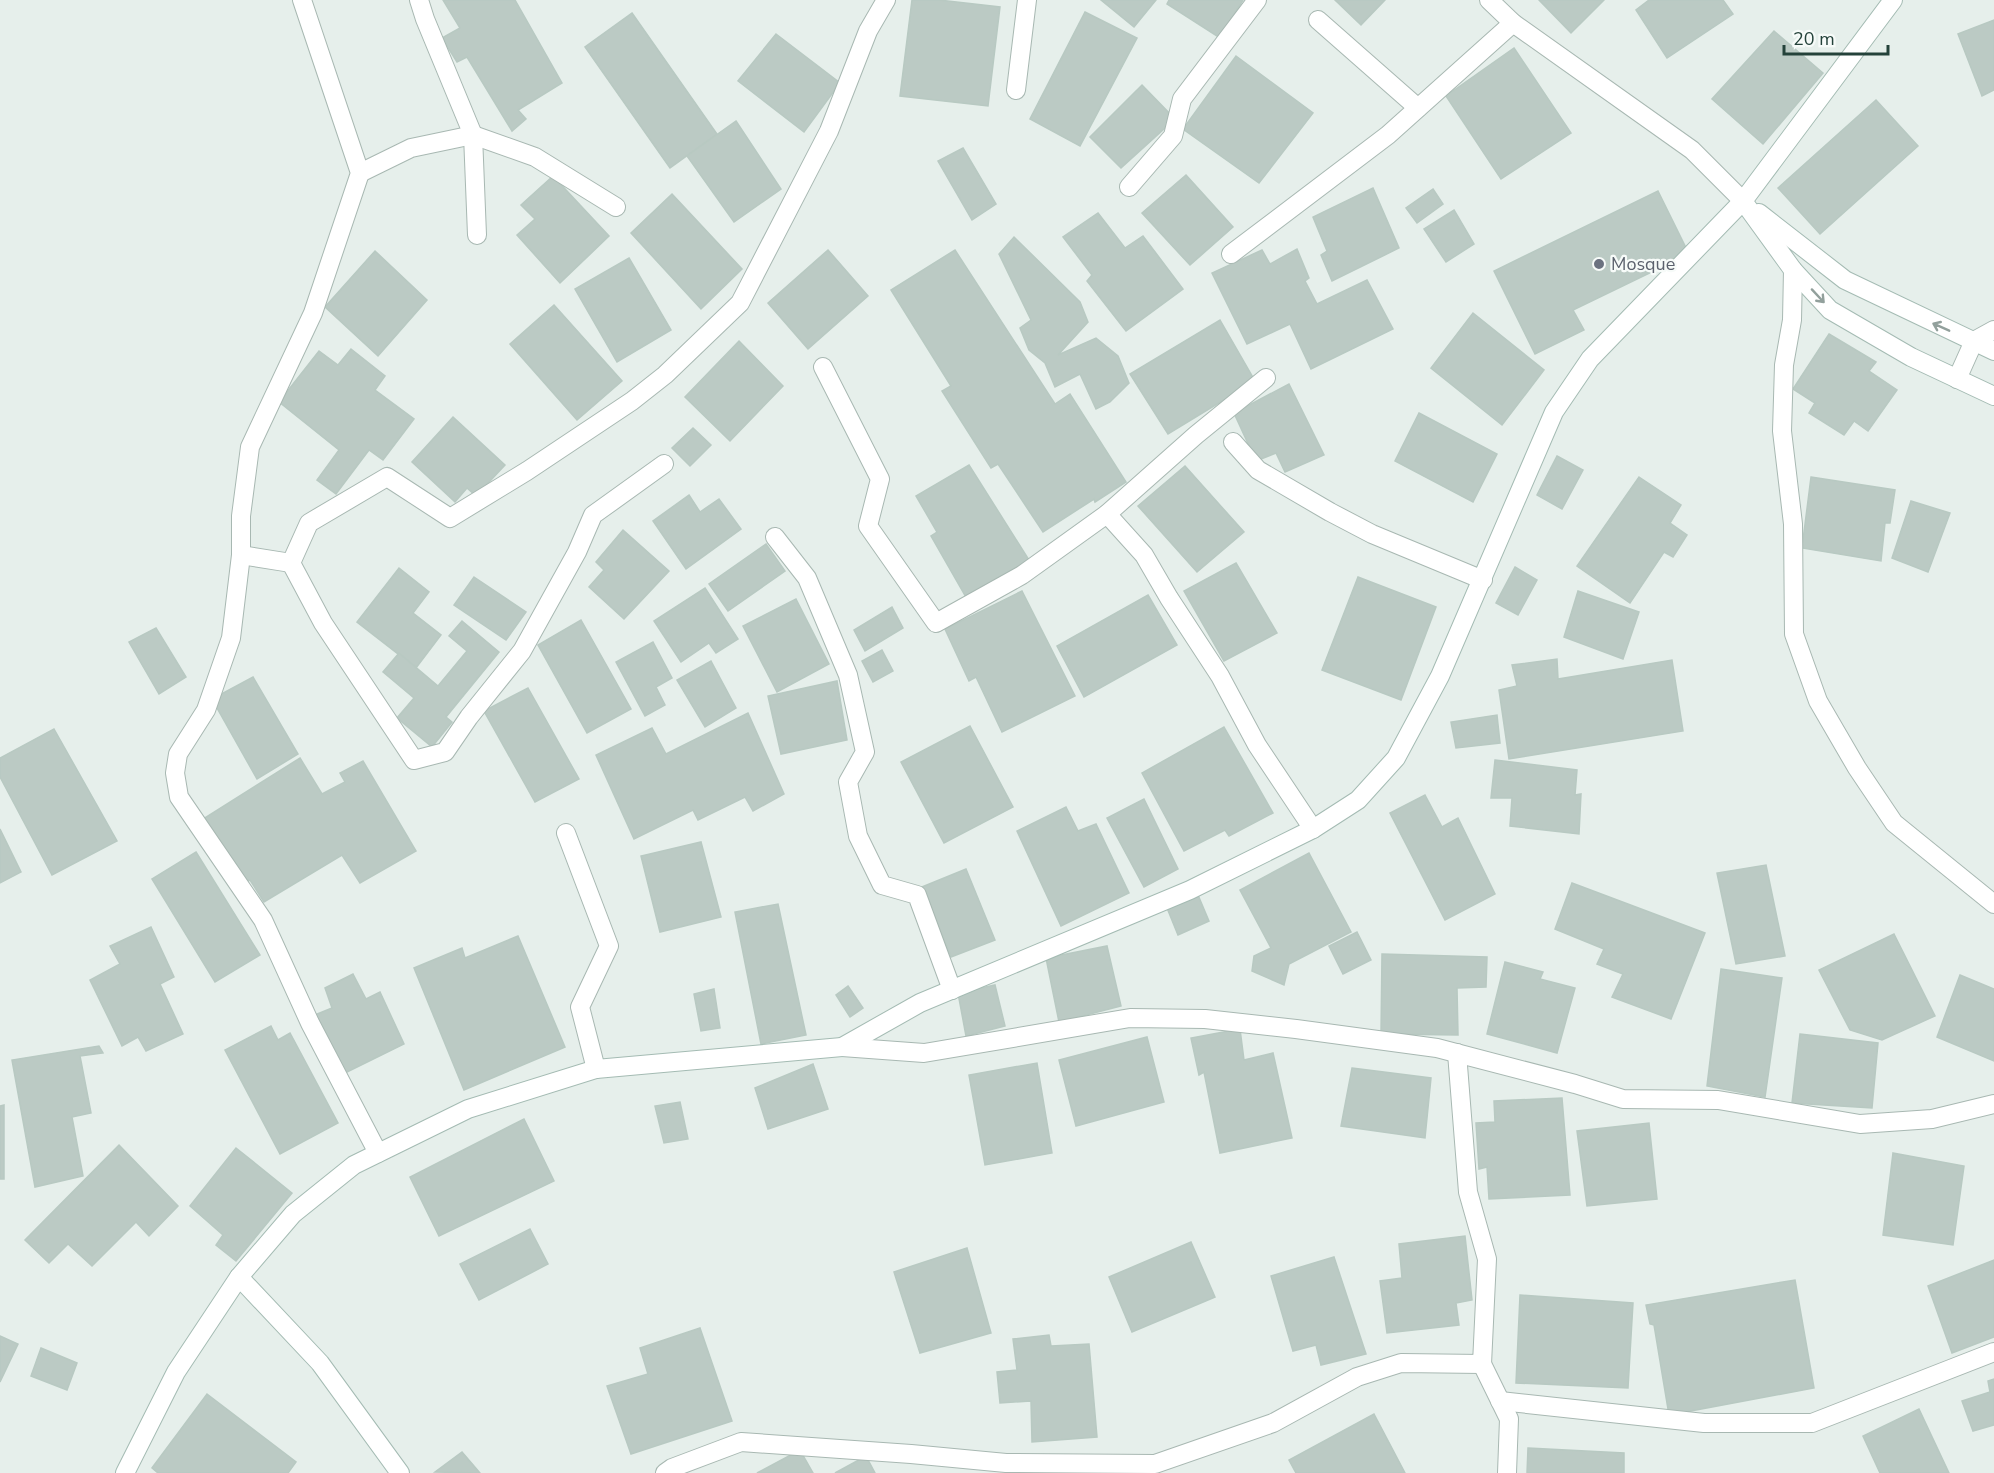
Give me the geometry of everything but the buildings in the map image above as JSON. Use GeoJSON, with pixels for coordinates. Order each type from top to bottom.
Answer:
{"type":"FeatureCollection","features":[{"type":"Feature","properties":{"kind":"street"},"geometry":{"type":"LineString","coordinates":[[302,0],[360,173],[313,313],[250,447],[241,516],[241,555],[231,638],[207,710],[178,754],[175,773],[179,797],[263,920],[310,1023],[378,1153]]}},
{"type":"Feature","properties":{"kind":"street"},"geometry":{"type":"LineString","coordinates":[[419,0],[425,20],[473,135],[477,235]]}},
{"type":"Feature","properties":{"kind":"street"},"geometry":{"type":"LineString","coordinates":[[291,564],[309,523],[387,477],[450,518],[613,414],[665,375],[740,303],[829,131],[868,31],[886,0]]}},
{"type":"Feature","properties":{"kind":"street"},"geometry":{"type":"LineString","coordinates":[[1016,90],[1027,0]]}},
{"type":"Feature","properties":{"kind":"street"},"geometry":{"type":"LineString","coordinates":[[1130,187],[1173,136],[1182,99],[1257,0]]}},
{"type":"Feature","properties":{"kind":"street"},"geometry":{"type":"LineString","coordinates":[[1489,0],[1514,23],[1692,150],[1743,201],[1845,280],[1994,351]]}},
{"type":"Feature","properties":{"kind":"street"},"geometry":{"type":"LineString","coordinates":[[842,1047],[920,1003],[1190,890],[1313,829],[1358,800],[1396,758],[1440,676],[1554,412],[1590,358],[1743,201],[1893,0]]}},
{"type":"Feature","properties":{"kind":"street"},"geometry":{"type":"LineString","coordinates":[[1318,20],[1418,108]]}},
{"type":"Feature","properties":{"kind":"street"},"geometry":{"type":"LineString","coordinates":[[1231,254],[1388,135],[1514,23]]}},
{"type":"Feature","properties":{"kind":"street"},"geometry":{"type":"LineString","coordinates":[[360,173],[411,148],[473,135],[535,157],[616,207]]}},
{"type":"Feature","properties":{"kind":"street"},"geometry":{"type":"LineString","coordinates":[[1743,201],[1793,270],[1830,310],[1911,357],[1994,396]]}},
{"type":"Feature","properties":{"kind":"street"},"geometry":{"type":"LineString","coordinates":[[1793,270],[1792,320],[1784,365],[1782,431],[1793,524],[1794,634],[1818,701],[1857,768],[1894,823],[1994,904]]}},
{"type":"Feature","properties":{"kind":"street"},"geometry":{"type":"LineString","coordinates":[[1957,379],[1974,341],[1994,330]]}},
{"type":"Feature","properties":{"kind":"street"},"geometry":{"type":"LineString","coordinates":[[823,367],[880,478],[868,526],[936,623],[1022,575],[1107,514],[1196,435],[1266,378]]}},
{"type":"Feature","properties":{"kind":"street"},"geometry":{"type":"LineString","coordinates":[[1233,442],[1258,470],[1330,512],[1372,534],[1483,580]]}},
{"type":"Feature","properties":{"kind":"street"},"geometry":{"type":"LineString","coordinates":[[291,564],[323,623],[414,760],[435,755],[445,752],[469,717],[522,651],[577,552],[593,515],[664,464]]}},
{"type":"Feature","properties":{"kind":"street"},"geometry":{"type":"LineString","coordinates":[[1107,514],[1144,555],[1169,598],[1221,676],[1257,745],[1313,829]]}},
{"type":"Feature","properties":{"kind":"street"},"geometry":{"type":"LineString","coordinates":[[775,537],[807,578],[848,675],[865,752],[848,782],[858,836],[882,885],[917,895],[952,990]]}},
{"type":"Feature","properties":{"kind":"street"},"geometry":{"type":"LineString","coordinates":[[241,555],[291,564]]}},
{"type":"Feature","properties":{"kind":"street"},"geometry":{"type":"LineString","coordinates":[[566,833],[609,946],[580,1007],[596,1069]]}},
{"type":"Feature","properties":{"kind":"street"},"geometry":{"type":"LineString","coordinates":[[125,1473],[176,1372],[239,1277],[293,1214],[354,1165],[468,1109],[596,1069],[842,1047],[924,1053],[1130,1018],[1205,1019],[1437,1048],[1623,1099],[1718,1100],[1860,1124],[1932,1119],[1994,1104]]}},
{"type":"Feature","properties":{"kind":"street"},"geometry":{"type":"LineString","coordinates":[[1457,1053],[1468,1192],[1487,1259],[1482,1364],[1509,1419],[1507,1473]]}},
{"type":"Feature","properties":{"kind":"street"},"geometry":{"type":"LineString","coordinates":[[239,1277],[320,1363],[400,1473]]}},
{"type":"Feature","properties":{"kind":"street"},"geometry":{"type":"LineString","coordinates":[[1500,1401],[1704,1424],[1812,1423],[1994,1353]]}},
{"type":"Feature","properties":{"kind":"street"},"geometry":{"type":"LineString","coordinates":[[665,1473],[672,1468],[741,1442],[1006,1463],[1155,1464],[1273,1423],[1357,1377],[1401,1363],[1482,1364]]}},
{"type":"Feature","properties":{"kind":"place","name":"Mosque"},"geometry":{"type":"Point","coordinates":[1599,264]}}]}
